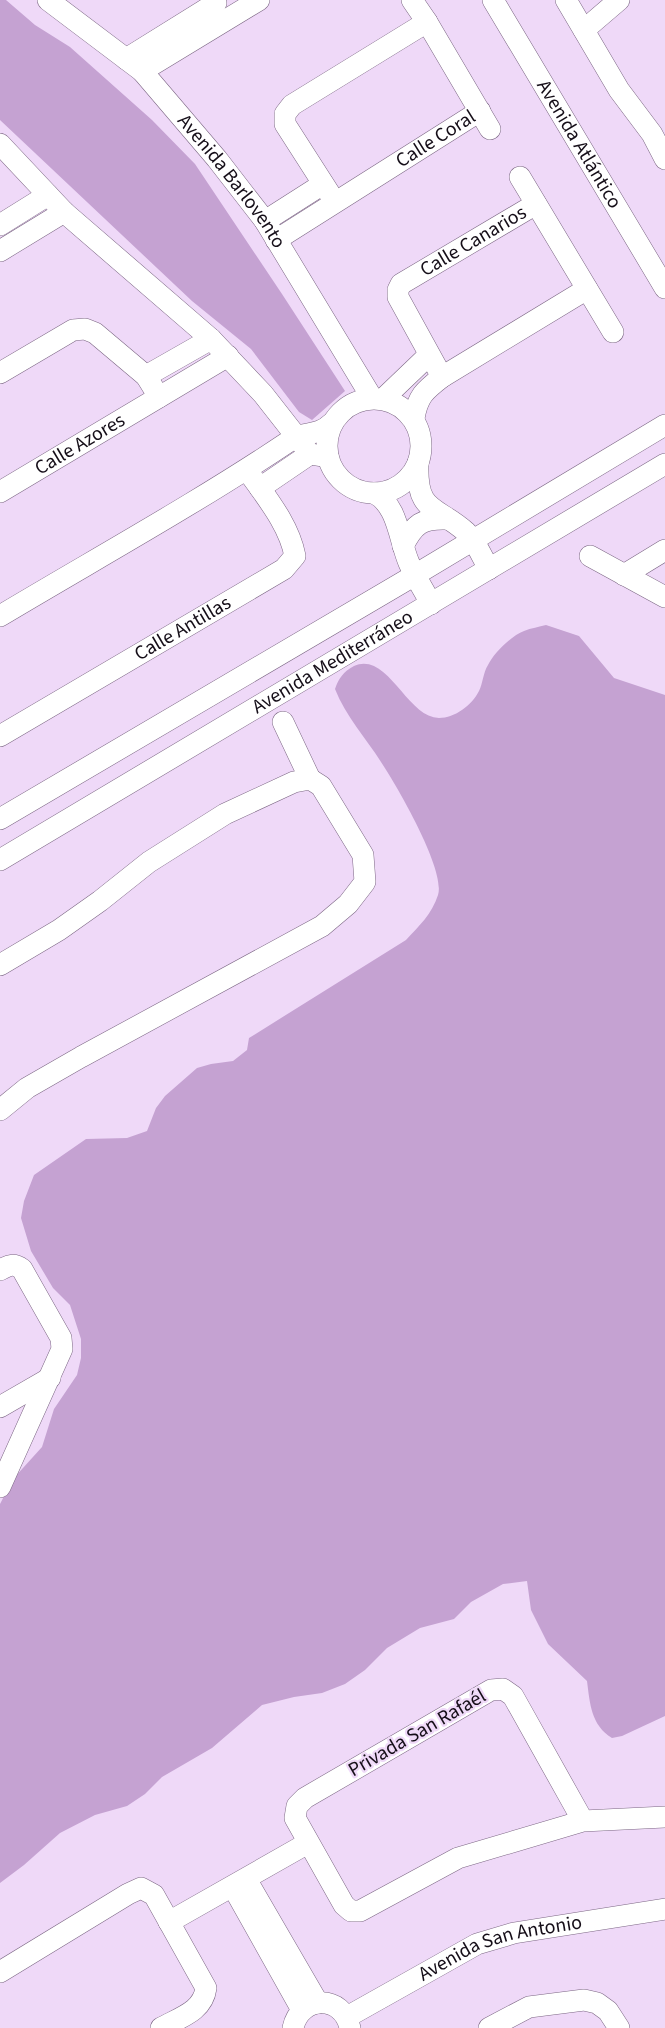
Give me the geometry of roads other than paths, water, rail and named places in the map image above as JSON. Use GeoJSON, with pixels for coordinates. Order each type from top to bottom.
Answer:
{"type":"FeatureCollection","features":[{"type":"Feature","properties":{"kind":"street","name":"Avenida Barlovento"},"geometry":{"type":"LineString","coordinates":[[48,0],[134,65],[217,159],[264,221],[378,399]]}},
{"type":"Feature","properties":{"kind":"street"},"geometry":{"type":"LineString","coordinates":[[134,65],[219,7],[259,0]]}},
{"type":"Feature","properties":{"kind":"street","name":"Calle Coral"},"geometry":{"type":"LineString","coordinates":[[276,240],[335,202],[485,120],[428,22],[412,0]]}},
{"type":"Feature","properties":{"kind":"street","name":"Avenida Atlántico"},"geometry":{"type":"LineString","coordinates":[[493,0],[665,288]]}},
{"type":"Feature","properties":{"kind":"street"},"geometry":{"type":"LineString","coordinates":[[566,0],[620,90],[658,128],[665,159]]}},
{"type":"Feature","properties":{"kind":"street"},"geometry":{"type":"LineString","coordinates":[[584,30],[619,0]]}},
{"type":"Feature","properties":{"kind":"street"},"geometry":{"type":"LineString","coordinates":[[335,202],[285,124],[285,114],[292,105],[428,22]]}},
{"type":"Feature","properties":{"kind":"street"},"geometry":{"type":"LineString","coordinates":[[0,144],[64,212],[211,339],[263,394],[296,436],[319,455],[345,483],[364,492],[390,490],[402,484],[418,463]]}},
{"type":"Feature","properties":{"kind":"street"},"geometry":{"type":"LineString","coordinates":[[520,177],[536,204]]}},
{"type":"Feature","properties":{"kind":"street"},"geometry":{"type":"LineString","coordinates":[[264,221],[323,184]]}},
{"type":"Feature","properties":{"kind":"street"},"geometry":{"type":"LineString","coordinates":[[0,225],[48,195]]}},
{"type":"Feature","properties":{"kind":"street","name":"Calle Canarios"},"geometry":{"type":"LineString","coordinates":[[442,377],[398,297],[401,284],[536,204],[613,332]]}},
{"type":"Feature","properties":{"kind":"street"},"geometry":{"type":"LineString","coordinates":[[0,251],[64,212]]}},
{"type":"Feature","properties":{"kind":"street"},"geometry":{"type":"LineString","coordinates":[[489,569],[466,532],[427,504],[419,490],[418,463],[421,441],[414,418],[417,400],[426,389],[442,377],[587,290]]}},
{"type":"Feature","properties":{"kind":"street"},"geometry":{"type":"LineString","coordinates":[[0,373],[73,330],[85,329],[95,333],[146,376],[159,397]]}},
{"type":"Feature","properties":{"kind":"street"},"geometry":{"type":"LineString","coordinates":[[146,376],[211,339]]}},
{"type":"Feature","properties":{"kind":"street"},"geometry":{"type":"LineString","coordinates":[[378,399],[429,355]]}},
{"type":"Feature","properties":{"kind":"street","name":"Calle Azores"},"geometry":{"type":"LineString","coordinates":[[0,492],[228,356]]}},
{"type":"Feature","properties":{"kind":"street"},"geometry":{"type":"LineString","coordinates":[[0,616],[247,470],[296,436],[324,431],[348,406],[359,400],[378,399],[400,406],[414,418]]}},
{"type":"Feature","properties":{"kind":"street"},"geometry":{"type":"LineString","coordinates":[[260,488],[319,455],[332,423]]}},
{"type":"Feature","properties":{"kind":"street","name":"Avenida Mediterráneo"},"geometry":{"type":"LineString","coordinates":[[0,819],[665,425]]}},
{"type":"Feature","properties":{"kind":"street","name":"Avenida Mediterráneo"},"geometry":{"type":"LineString","coordinates":[[0,860],[665,464]]}},
{"type":"Feature","properties":{"kind":"street","name":"Calle Antillas"},"geometry":{"type":"LineString","coordinates":[[0,736],[284,569],[295,556],[292,542],[247,470]]}},
{"type":"Feature","properties":{"kind":"street"},"geometry":{"type":"LineString","coordinates":[[374,493],[381,497],[388,506],[408,562],[431,604]]}},
{"type":"Feature","properties":{"kind":"street"},"geometry":{"type":"LineString","coordinates":[[403,546],[413,528],[421,522],[447,519]]}},
{"type":"Feature","properties":{"kind":"street"},"geometry":{"type":"LineString","coordinates":[[624,575],[665,549]]}},
{"type":"Feature","properties":{"kind":"street"},"geometry":{"type":"LineString","coordinates":[[590,556],[665,597]]}},
{"type":"Feature","properties":{"kind":"street"},"geometry":{"type":"LineString","coordinates":[[0,1110],[27,1088],[81,1057],[322,926],[348,904],[365,882],[363,855],[321,786],[310,779],[283,722]]}},
{"type":"Feature","properties":{"kind":"street"},"geometry":{"type":"LineString","coordinates":[[0,965],[59,930],[149,862],[206,825],[294,782],[310,779]]}},
{"type":"Feature","properties":{"kind":"street"},"geometry":{"type":"LineString","coordinates":[[0,1270],[9,1265],[16,1265],[22,1269],[61,1338],[62,1349],[0,1487]]}},
{"type":"Feature","properties":{"kind":"street"},"geometry":{"type":"LineString","coordinates":[[0,1407],[50,1378]]}},
{"type":"Feature","properties":{"kind":"street","name":"Privada San Rafaél"},"geometry":{"type":"LineString","coordinates":[[583,1821],[513,1696],[503,1689],[491,1690],[304,1798],[297,1806],[295,1818],[344,1905],[351,1911],[360,1911],[458,1858],[583,1821],[665,1817]]}},
{"type":"Feature","properties":{"kind":"street"},"geometry":{"type":"LineString","coordinates":[[169,1922],[308,1844]]}},
{"type":"Feature","properties":{"kind":"street"},"geometry":{"type":"LineString","coordinates":[[239,1883],[304,2013],[334,2005],[348,2023]]}},
{"type":"Feature","properties":{"kind":"street"},"geometry":{"type":"LineString","coordinates":[[0,1972],[128,1893],[141,1888],[154,1895],[206,1988],[205,2000],[196,2009],[161,2028]]}},
{"type":"Feature","properties":{"kind":"street","name":"Avenida San Antonio"},"geometry":{"type":"LineString","coordinates":[[348,2023],[477,1944],[514,1933],[665,1909]]}},
{"type":"Feature","properties":{"kind":"street"},"geometry":{"type":"LineString","coordinates":[[489,2028],[529,2007],[584,2000],[597,2003],[608,2011],[619,2028]]}}]}
